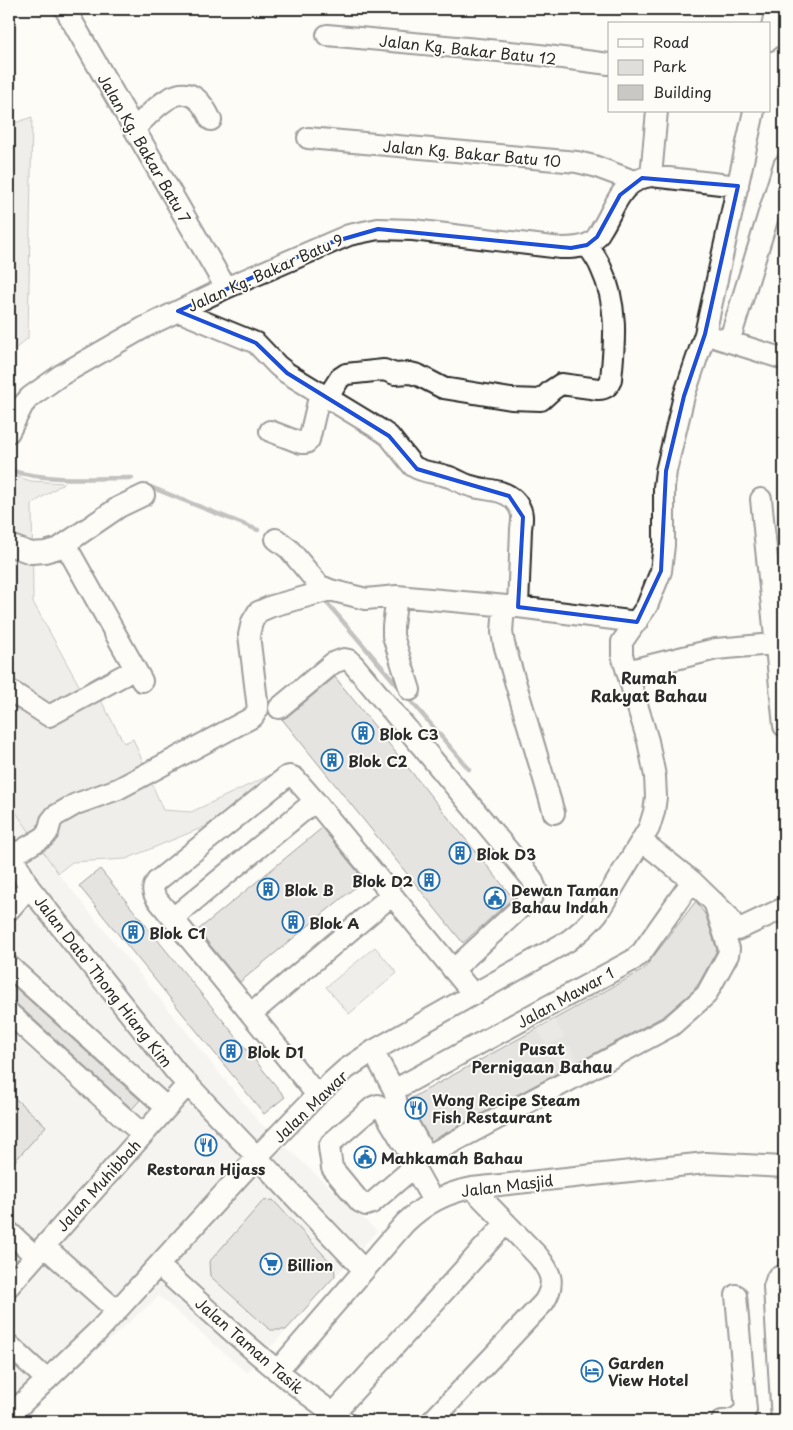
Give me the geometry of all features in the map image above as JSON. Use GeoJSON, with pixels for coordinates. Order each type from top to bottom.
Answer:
{"type":"FeatureCollection","features":[{"type":"Feature","properties":{"kind":"street","name":"Jalan Kg. Bakar Batu 7"},"geometry":{"type":"LineString","coordinates":[[65,9],[226,288]]}},
{"type":"Feature","properties":{"kind":"street"},"geometry":{"type":"LineString","coordinates":[[770,35],[775,9]]}},
{"type":"Feature","properties":{"kind":"street","name":"Jalan Kg. Bakar Batu 12"},"geometry":{"type":"LineString","coordinates":[[327,35],[531,54],[608,64]]}},
{"type":"Feature","properties":{"kind":"street"},"geometry":{"type":"LineString","coordinates":[[134,129],[163,101],[172,95],[190,95],[199,99],[212,120]]}},
{"type":"Feature","properties":{"kind":"street"},"geometry":{"type":"LineString","coordinates":[[270,431],[301,443],[306,443],[309,440],[323,396],[346,374],[384,370],[395,374],[410,373],[443,388],[511,399],[541,400],[562,384],[598,389],[606,387],[611,380],[615,320],[610,291],[601,267],[587,245],[596,237],[620,195],[642,178],[657,112]]}},
{"type":"Feature","properties":{"kind":"street","name":"Jalan Mawar"},"geometry":{"type":"LineString","coordinates":[[9,1416],[117,1311],[257,1157],[317,1095],[346,1069],[373,1051],[568,941],[589,924],[642,841],[654,812],[656,797],[655,776],[648,741],[621,648],[622,642],[647,606],[661,571],[664,545],[664,487],[666,471],[684,396],[705,334],[754,112]]}},
{"type":"Feature","properties":{"kind":"street","name":"Jalan Kg. Bakar Batu 10"},"geometry":{"type":"LineString","coordinates":[[308,138],[577,162],[642,178]]}},
{"type":"Feature","properties":{"kind":"street"},"geometry":{"type":"LineString","coordinates":[[729,342],[784,165]]}},
{"type":"Feature","properties":{"kind":"street"},"geometry":{"type":"LineString","coordinates":[[642,178],[738,186]]}},
{"type":"Feature","properties":{"kind":"street","name":"Jalan Kg. Bakar Batu 9"},"geometry":{"type":"LineString","coordinates":[[9,432],[23,405],[30,397],[61,374],[144,327],[226,288],[349,235],[378,229],[413,230],[561,248],[587,245]]}},
{"type":"Feature","properties":{"kind":"street"},"geometry":{"type":"LineString","coordinates":[[178,311],[256,343],[278,366],[389,436],[417,469],[446,476],[470,486],[504,492],[519,505],[523,517],[511,606],[502,632],[554,813]]}},
{"type":"Feature","properties":{"kind":"street"},"geometry":{"type":"LineString","coordinates":[[705,334],[784,359]]}},
{"type":"Feature","properties":{"kind":"street"},"geometry":{"type":"LineString","coordinates":[[9,545],[31,553],[59,548],[119,507],[144,496]]}},
{"type":"Feature","properties":{"kind":"street"},"geometry":{"type":"LineString","coordinates":[[761,499],[780,643],[784,726]]}},
{"type":"Feature","properties":{"kind":"street"},"geometry":{"type":"LineString","coordinates":[[276,538],[319,585],[322,592]]}},
{"type":"Feature","properties":{"kind":"street"},"geometry":{"type":"LineString","coordinates":[[9,690],[49,716],[138,675],[64,544]]}},
{"type":"Feature","properties":{"kind":"street"},"geometry":{"type":"LineString","coordinates":[[11,852],[44,837],[55,816],[76,804],[118,789],[253,717],[258,709],[249,635],[252,622],[258,612],[272,606],[322,592],[366,599],[397,596],[511,606],[637,622]]}},
{"type":"Feature","properties":{"kind":"street"},"geometry":{"type":"LineString","coordinates":[[397,596],[393,636],[410,690]]}},
{"type":"Feature","properties":{"kind":"street"},"geometry":{"type":"LineString","coordinates":[[627,671],[716,649],[780,643]]}},
{"type":"Feature","properties":{"kind":"street"},"geometry":{"type":"LineString","coordinates":[[279,708],[333,663],[344,659],[349,660],[532,879],[536,889],[531,898],[453,970]]}},
{"type":"Feature","properties":{"kind":"street"},"geometry":{"type":"LineString","coordinates":[[317,1095],[157,899],[153,890],[154,885],[164,875],[286,777],[295,778],[315,801],[474,994]]}},
{"type":"Feature","properties":{"kind":"street"},"geometry":{"type":"LineString","coordinates":[[173,918],[315,801]]}},
{"type":"Feature","properties":{"kind":"street"},"geometry":{"type":"LineString","coordinates":[[642,841],[692,881],[728,916],[737,930],[784,908]]}},
{"type":"Feature","properties":{"kind":"street","name":"Jalan Dato' Thong Hiang Kim"},"geometry":{"type":"LineString","coordinates":[[11,852],[30,887],[176,1072],[364,1270]]}},
{"type":"Feature","properties":{"kind":"street","name":"Jalan Mawar 1"},"geometry":{"type":"LineString","coordinates":[[394,1090],[542,1018],[637,956],[692,881]]}},
{"type":"Feature","properties":{"kind":"street"},"geometry":{"type":"LineString","coordinates":[[9,910],[30,887]]}},
{"type":"Feature","properties":{"kind":"street"},"geometry":{"type":"LineString","coordinates":[[251,1014],[392,895]]}},
{"type":"Feature","properties":{"kind":"street"},"geometry":{"type":"LineString","coordinates":[[373,1051],[394,1090],[397,1104],[422,1150],[427,1154],[431,1154],[574,1073],[671,1026],[706,995],[729,952],[714,902]]}},
{"type":"Feature","properties":{"kind":"street"},"geometry":{"type":"LineString","coordinates":[[9,966],[167,1108]]}},
{"type":"Feature","properties":{"kind":"street"},"geometry":{"type":"LineString","coordinates":[[9,1013],[143,1134]]}},
{"type":"Feature","properties":{"kind":"street","name":"Jalan Muhibbah"},"geometry":{"type":"LineString","coordinates":[[9,1286],[188,1084]]}},
{"type":"Feature","properties":{"kind":"street"},"geometry":{"type":"LineString","coordinates":[[414,1167],[372,1203],[366,1205],[360,1202],[332,1168],[329,1147],[331,1143],[373,1107],[378,1105],[382,1108],[412,1158],[414,1167],[433,1201]]}},
{"type":"Feature","properties":{"kind":"street","name":"Jalan Masjid"},"geometry":{"type":"LineString","coordinates":[[277,1372],[405,1223],[417,1212],[446,1194],[472,1188],[706,1164],[784,1167]]}},
{"type":"Feature","properties":{"kind":"street"},"geometry":{"type":"LineString","coordinates":[[432,1421],[544,1302],[549,1294],[551,1285],[550,1275],[538,1256],[472,1188]]}},
{"type":"Feature","properties":{"kind":"street"},"geometry":{"type":"LineString","coordinates":[[339,1417],[506,1223]]}},
{"type":"Feature","properties":{"kind":"street"},"geometry":{"type":"LineString","coordinates":[[9,1232],[39,1251],[117,1311]]}},
{"type":"Feature","properties":{"kind":"street","name":"Jalan Taman Tasik"},"geometry":{"type":"LineString","coordinates":[[159,1266],[277,1372],[339,1417]]}},
{"type":"Feature","properties":{"kind":"street"},"geometry":{"type":"LineString","coordinates":[[780,1276],[774,1287],[782,1421]]}},
{"type":"Feature","properties":{"kind":"street"},"geometry":{"type":"LineString","coordinates":[[722,1421],[731,1421],[746,1410],[736,1295]]}},
{"type":"Feature","properties":{"kind":"street"},"geometry":{"type":"LineString","coordinates":[[9,1345],[47,1380]]}},
{"type":"Feature","properties":{"kind":"highlighted area"},"geometry":{"type":"Polygon","coordinates":[[[642,178],[738,186],[705,334],[684,396],[666,471],[661,571],[637,622],[518,607],[523,517],[509,496],[417,469],[389,436],[287,373],[256,343],[178,311],[326,244],[378,229],[571,248],[587,245],[597,237],[620,195],[642,178]]]}},
{"type":"Feature","properties":{"kind":"shaded area"},"geometry":{"type":"Polygon","coordinates":[[[9,802],[58,873],[259,1122],[377,1231],[247,1373],[159,1296],[53,1389],[21,1421],[9,1421],[9,802]]]}},
{"type":"Feature","properties":{"kind":"green space"},"geometry":{"type":"Polygon","coordinates":[[[32,117],[28,338],[9,354],[9,125],[32,117]]]}},
{"type":"Feature","properties":{"kind":"green space"},"geometry":{"type":"Polygon","coordinates":[[[9,474],[31,481],[64,483],[32,504],[33,602],[81,689],[92,684],[124,743],[133,739],[163,810],[191,812],[279,771],[241,802],[204,827],[126,859],[72,862],[58,873],[9,802],[9,474]]]}},
{"type":"Feature","properties":{"kind":"green space"},"geometry":{"type":"Polygon","coordinates":[[[375,947],[397,973],[349,1014],[326,987],[375,947]]]}},
{"type":"Feature","properties":{"kind":"building"},"geometry":{"type":"Polygon","coordinates":[[[335,677],[513,898],[463,943],[282,719],[287,717],[335,677]]]}},
{"type":"Feature","properties":{"kind":"building"},"geometry":{"type":"Polygon","coordinates":[[[322,828],[364,880],[240,982],[198,930],[322,828]]]}},
{"type":"Feature","properties":{"kind":"building"},"geometry":{"type":"Polygon","coordinates":[[[100,869],[285,1097],[264,1114],[79,886],[100,869]]]}},
{"type":"Feature","properties":{"kind":"building"},"geometry":{"type":"Polygon","coordinates":[[[696,901],[706,916],[717,950],[693,991],[664,1016],[431,1141],[408,1100],[643,970],[696,901]]]}},
{"type":"Feature","properties":{"kind":"building"},"geometry":{"type":"Polygon","coordinates":[[[9,982],[140,1100],[132,1109],[17,1004],[9,1001],[9,982]]]}},
{"type":"Feature","properties":{"kind":"building"},"geometry":{"type":"Polygon","coordinates":[[[9,1093],[46,1126],[15,1161],[9,1155],[9,1093]]]}},
{"type":"Feature","properties":{"kind":"building","name":"Billion"},"geometry":{"type":"Polygon","coordinates":[[[273,1200],[334,1266],[335,1276],[286,1330],[270,1330],[210,1276],[209,1262],[263,1201],[273,1200]]]}},
{"type":"Feature","properties":{"kind":"waterway"},"geometry":{"type":"LineString","coordinates":[[9,470],[55,478],[132,478]]}},
{"type":"Feature","properties":{"kind":"waterway"},"geometry":{"type":"LineString","coordinates":[[148,486],[258,530]]}},
{"type":"Feature","properties":{"kind":"waterway"},"geometry":{"type":"LineString","coordinates":[[322,597],[469,769]]}},
{"type":"Feature","properties":{"kind":"tunnel"},"geometry":{"type":"LineString","coordinates":[[546,1024],[571,1069]]}},
{"type":"Feature","properties":{"kind":"place","name":"Blok C3"},"geometry":{"type":"Point","coordinates":[363,733]}},
{"type":"Feature","properties":{"kind":"place","name":"Blok C2"},"geometry":{"type":"Point","coordinates":[332,760]}},
{"type":"Feature","properties":{"kind":"place","name":"Blok D3"},"geometry":{"type":"Point","coordinates":[460,853]}},
{"type":"Feature","properties":{"kind":"place","name":"Blok D2"},"geometry":{"type":"Point","coordinates":[429,880]}},
{"type":"Feature","properties":{"kind":"place","name":"Blok B"},"geometry":{"type":"Point","coordinates":[268,889]}},
{"type":"Feature","properties":{"kind":"place","name":"Dewan Taman Bahau Indah"},"geometry":{"type":"Point","coordinates":[495,898]}},
{"type":"Feature","properties":{"kind":"place","name":"Blok A"},"geometry":{"type":"Point","coordinates":[293,922]}},
{"type":"Feature","properties":{"kind":"place","name":"Blok C1"},"geometry":{"type":"Point","coordinates":[133,932]}},
{"type":"Feature","properties":{"kind":"place","name":"Blok D1"},"geometry":{"type":"Point","coordinates":[231,1051]}},
{"type":"Feature","properties":{"kind":"place","name":"Wong Recipe Steam Fish Restaurant"},"geometry":{"type":"Point","coordinates":[416,1108]}},
{"type":"Feature","properties":{"kind":"place","name":"Restoran Hijass"},"geometry":{"type":"Point","coordinates":[206,1145]}},
{"type":"Feature","properties":{"kind":"place","name":"Mahkamah Bahau"},"geometry":{"type":"Point","coordinates":[365,1157]}},
{"type":"Feature","properties":{"kind":"place","name":"Billion"},"geometry":{"type":"Point","coordinates":[271,1264]}},
{"type":"Feature","properties":{"kind":"place","name":"Garden View Hotel"},"geometry":{"type":"Point","coordinates":[592,1371]}},
{"type":"Feature","properties":{"kind":"district","name":"Rumah Rakyat Bahau"},"geometry":{"type":"Point","coordinates":[649,686]}},
{"type":"Feature","properties":{"kind":"district","name":"Pusat Pernigaan Bahau"},"geometry":{"type":"Point","coordinates":[542,1057]}}]}
